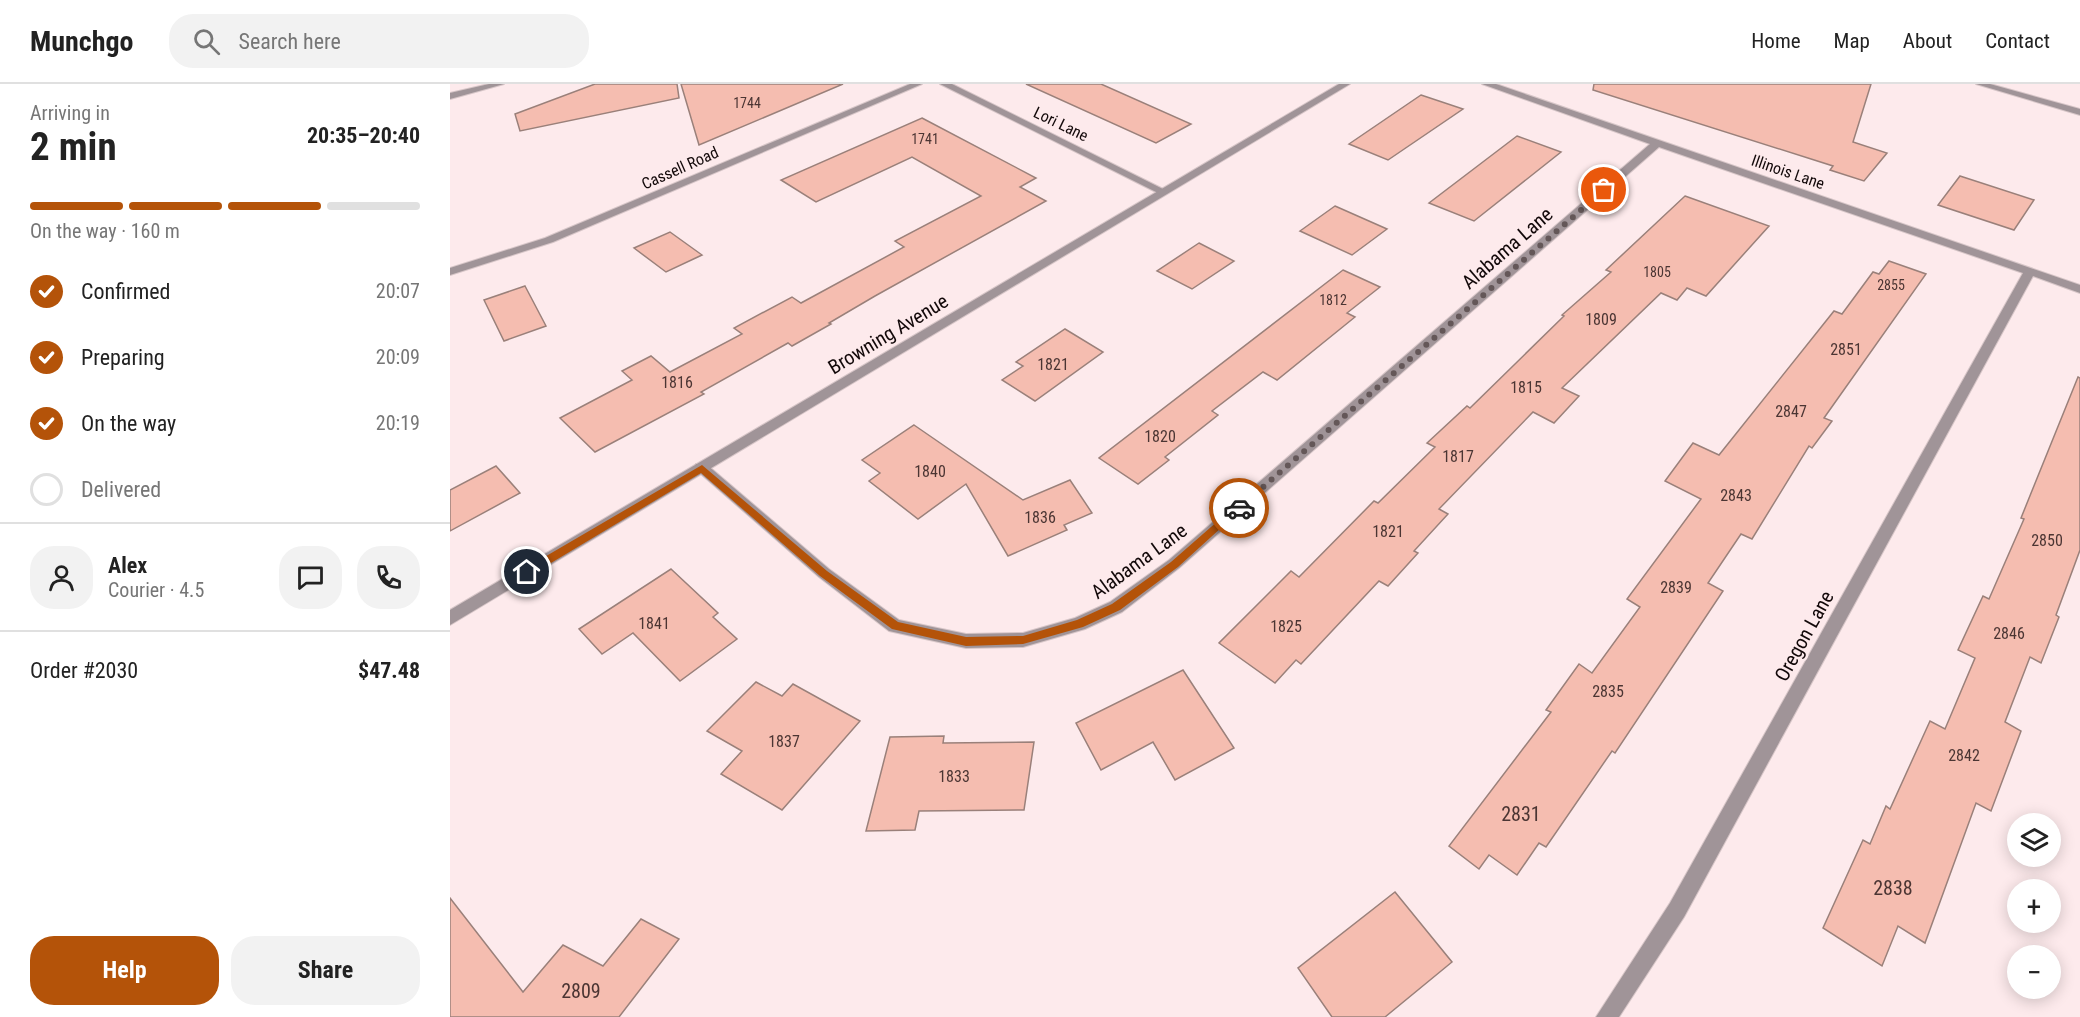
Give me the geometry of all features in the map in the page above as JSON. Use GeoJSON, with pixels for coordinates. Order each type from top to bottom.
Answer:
{"type":"FeatureCollection","features":[{"type":"Feature","properties":{"kind":"street"},"geometry":{"type":"LineString","coordinates":[[450,96],[500,84]]}},
{"type":"Feature","properties":{"kind":"street","name":"Cassell Road"},"geometry":{"type":"LineString","coordinates":[[450,272],[518,252],[559,236],[918,84]]}},
{"type":"Feature","properties":{"kind":"street","name":"Lori Lane"},"geometry":{"type":"LineString","coordinates":[[945,84],[1164,192]]}},
{"type":"Feature","properties":{"kind":"street","name":"Browning Avenue"},"geometry":{"type":"LineString","coordinates":[[450,618],[1345,84]]}},
{"type":"Feature","properties":{"kind":"street","name":"Illinois Lane"},"geometry":{"type":"LineString","coordinates":[[1487,84],[2080,289]]}},
{"type":"Feature","properties":{"kind":"street"},"geometry":{"type":"LineString","coordinates":[[1980,84],[2080,112]]}},
{"type":"Feature","properties":{"kind":"street","name":"Alabama Lane"},"geometry":{"type":"LineString","coordinates":[[702,468],[824,573],[895,626],[966,641],[1023,640],[1079,624],[1116,607],[1174,564],[1657,143]]}},
{"type":"Feature","properties":{"kind":"street","name":"Oregon Lane"},"geometry":{"type":"LineString","coordinates":[[1607,1017],[1677,910],[2030,271]]}},
{"type":"Feature","properties":{"kind":"building"},"geometry":{"type":"Polygon","coordinates":[[[595,84],[677,84],[679,98],[520,131],[515,114],[595,84]]]}},
{"type":"Feature","properties":{"kind":"building"},"geometry":{"type":"Polygon","coordinates":[[[681,84],[843,84],[699,145],[681,84]]]}},
{"type":"Feature","properties":{"kind":"building"},"geometry":{"type":"Polygon","coordinates":[[[1026,84],[1101,84],[1191,124],[1156,143],[1026,84]]]}},
{"type":"Feature","properties":{"kind":"building"},"geometry":{"type":"Polygon","coordinates":[[[1594,84],[1871,84],[1853,142],[1887,153],[1864,181],[1830,170],[1833,166],[1593,90],[1594,84]]]}},
{"type":"Feature","properties":{"kind":"building"},"geometry":{"type":"Polygon","coordinates":[[[1421,95],[1463,109],[1388,160],[1349,144],[1421,95]]]}},
{"type":"Feature","properties":{"kind":"building"},"geometry":{"type":"Polygon","coordinates":[[[922,118],[1036,178],[1020,187],[1046,201],[875,296],[792,346],[788,343],[701,392],[704,394],[595,452],[560,418],[632,380],[622,371],[651,356],[670,372],[742,334],[734,328],[792,297],[801,303],[904,247],[895,241],[981,196],[912,157],[816,202],[781,180],[922,118]]]}},
{"type":"Feature","properties":{"kind":"building"},"geometry":{"type":"Polygon","coordinates":[[[1517,136],[1561,152],[1474,221],[1429,203],[1517,136]]]}},
{"type":"Feature","properties":{"kind":"building"},"geometry":{"type":"Polygon","coordinates":[[[1960,176],[2034,200],[2014,230],[1938,205],[1960,176]]]}},
{"type":"Feature","properties":{"kind":"building"},"geometry":{"type":"Polygon","coordinates":[[[1685,196],[1769,226],[1706,296],[1687,288],[1677,300],[1661,293],[1562,388],[1579,396],[1554,423],[1533,412],[1439,509],[1448,514],[1414,551],[1418,553],[1388,586],[1379,581],[1301,664],[1296,660],[1275,683],[1219,643],[1291,571],[1299,577],[1374,501],[1378,503],[1435,447],[1427,443],[1467,406],[1470,408],[1564,316],[1562,315],[1611,272],[1606,270],[1685,196]]]}},
{"type":"Feature","properties":{"kind":"building"},"geometry":{"type":"Polygon","coordinates":[[[1335,206],[1387,229],[1352,255],[1300,231],[1335,206]]]}},
{"type":"Feature","properties":{"kind":"building"},"geometry":{"type":"Polygon","coordinates":[[[670,232],[702,255],[666,272],[634,248],[670,232]]]}},
{"type":"Feature","properties":{"kind":"building"},"geometry":{"type":"Polygon","coordinates":[[[1199,243],[1234,261],[1192,289],[1157,271],[1199,243]]]}},
{"type":"Feature","properties":{"kind":"building"},"geometry":{"type":"Polygon","coordinates":[[[1889,261],[1926,274],[1824,418],[1832,421],[1812,448],[1809,446],[1752,539],[1741,534],[1708,583],[1723,591],[1615,753],[1612,751],[1546,847],[1539,843],[1517,875],[1489,855],[1479,869],[1449,846],[1551,712],[1546,710],[1579,664],[1592,673],[1640,607],[1627,599],[1701,499],[1665,481],[1693,443],[1719,455],[1834,311],[1842,314],[1873,272],[1879,274],[1889,261]]]}},
{"type":"Feature","properties":{"kind":"building"},"geometry":{"type":"Polygon","coordinates":[[[1343,270],[1380,287],[1347,313],[1355,317],[1277,380],[1263,372],[1212,411],[1218,415],[1165,457],[1169,460],[1138,484],[1099,458],[1343,270]]]}},
{"type":"Feature","properties":{"kind":"building"},"geometry":{"type":"Polygon","coordinates":[[[525,286],[546,326],[504,341],[484,300],[525,286]]]}},
{"type":"Feature","properties":{"kind":"building"},"geometry":{"type":"Polygon","coordinates":[[[1065,329],[1103,352],[1035,401],[1002,380],[1023,366],[1016,362],[1065,329]]]}},
{"type":"Feature","properties":{"kind":"building"},"geometry":{"type":"Polygon","coordinates":[[[2078,377],[2080,378],[2080,550],[2056,615],[2059,617],[2041,663],[2030,657],[2005,722],[2021,731],[1991,811],[1976,803],[1925,943],[1898,926],[1882,966],[1823,928],[1863,840],[1870,844],[1886,806],[1890,809],[1930,721],[1945,729],[1975,658],[1958,650],[1983,596],[1989,599],[2024,519],[2021,518],[2078,377]]]}},
{"type":"Feature","properties":{"kind":"building"},"geometry":{"type":"Polygon","coordinates":[[[914,425],[1023,500],[1070,480],[1092,513],[1064,525],[1067,530],[1008,556],[966,484],[918,519],[869,481],[880,473],[862,460],[914,425]]]}},
{"type":"Feature","properties":{"kind":"building"},"geometry":{"type":"Polygon","coordinates":[[[496,466],[520,493],[450,531],[450,490],[496,466]]]}},
{"type":"Feature","properties":{"kind":"building"},"geometry":{"type":"Polygon","coordinates":[[[671,569],[718,613],[713,617],[737,639],[680,681],[633,633],[602,654],[579,629],[671,569]]]}},
{"type":"Feature","properties":{"kind":"building"},"geometry":{"type":"Polygon","coordinates":[[[1183,670],[1234,748],[1175,780],[1153,742],[1101,770],[1076,723],[1183,670]]]}},
{"type":"Feature","properties":{"kind":"building"},"geometry":{"type":"Polygon","coordinates":[[[756,682],[782,696],[793,684],[860,721],[782,810],[721,774],[742,751],[707,731],[756,682]]]}},
{"type":"Feature","properties":{"kind":"building"},"geometry":{"type":"Polygon","coordinates":[[[944,736],[943,743],[1034,742],[1024,810],[919,811],[915,830],[866,831],[890,737],[944,736]]]}},
{"type":"Feature","properties":{"kind":"building"},"geometry":{"type":"Polygon","coordinates":[[[1395,892],[1452,962],[1385,1017],[1332,1017],[1298,968],[1395,892]]]}},
{"type":"Feature","properties":{"kind":"building"},"geometry":{"type":"Polygon","coordinates":[[[450,898],[523,992],[563,945],[603,966],[641,919],[679,939],[619,1017],[450,1017],[450,898]]]}},
{"type":"Feature","properties":{"kind":"way so far"},"geometry":{"type":"LineString","coordinates":[[1239,508],[1604,190]]}},
{"type":"Feature","properties":{"kind":"route"},"geometry":{"type":"LineString","coordinates":[[527,572],[702,468],[824,573],[895,626],[966,641],[1023,640],[1079,624],[1116,607],[1174,564],[1239,508]]}}]}
